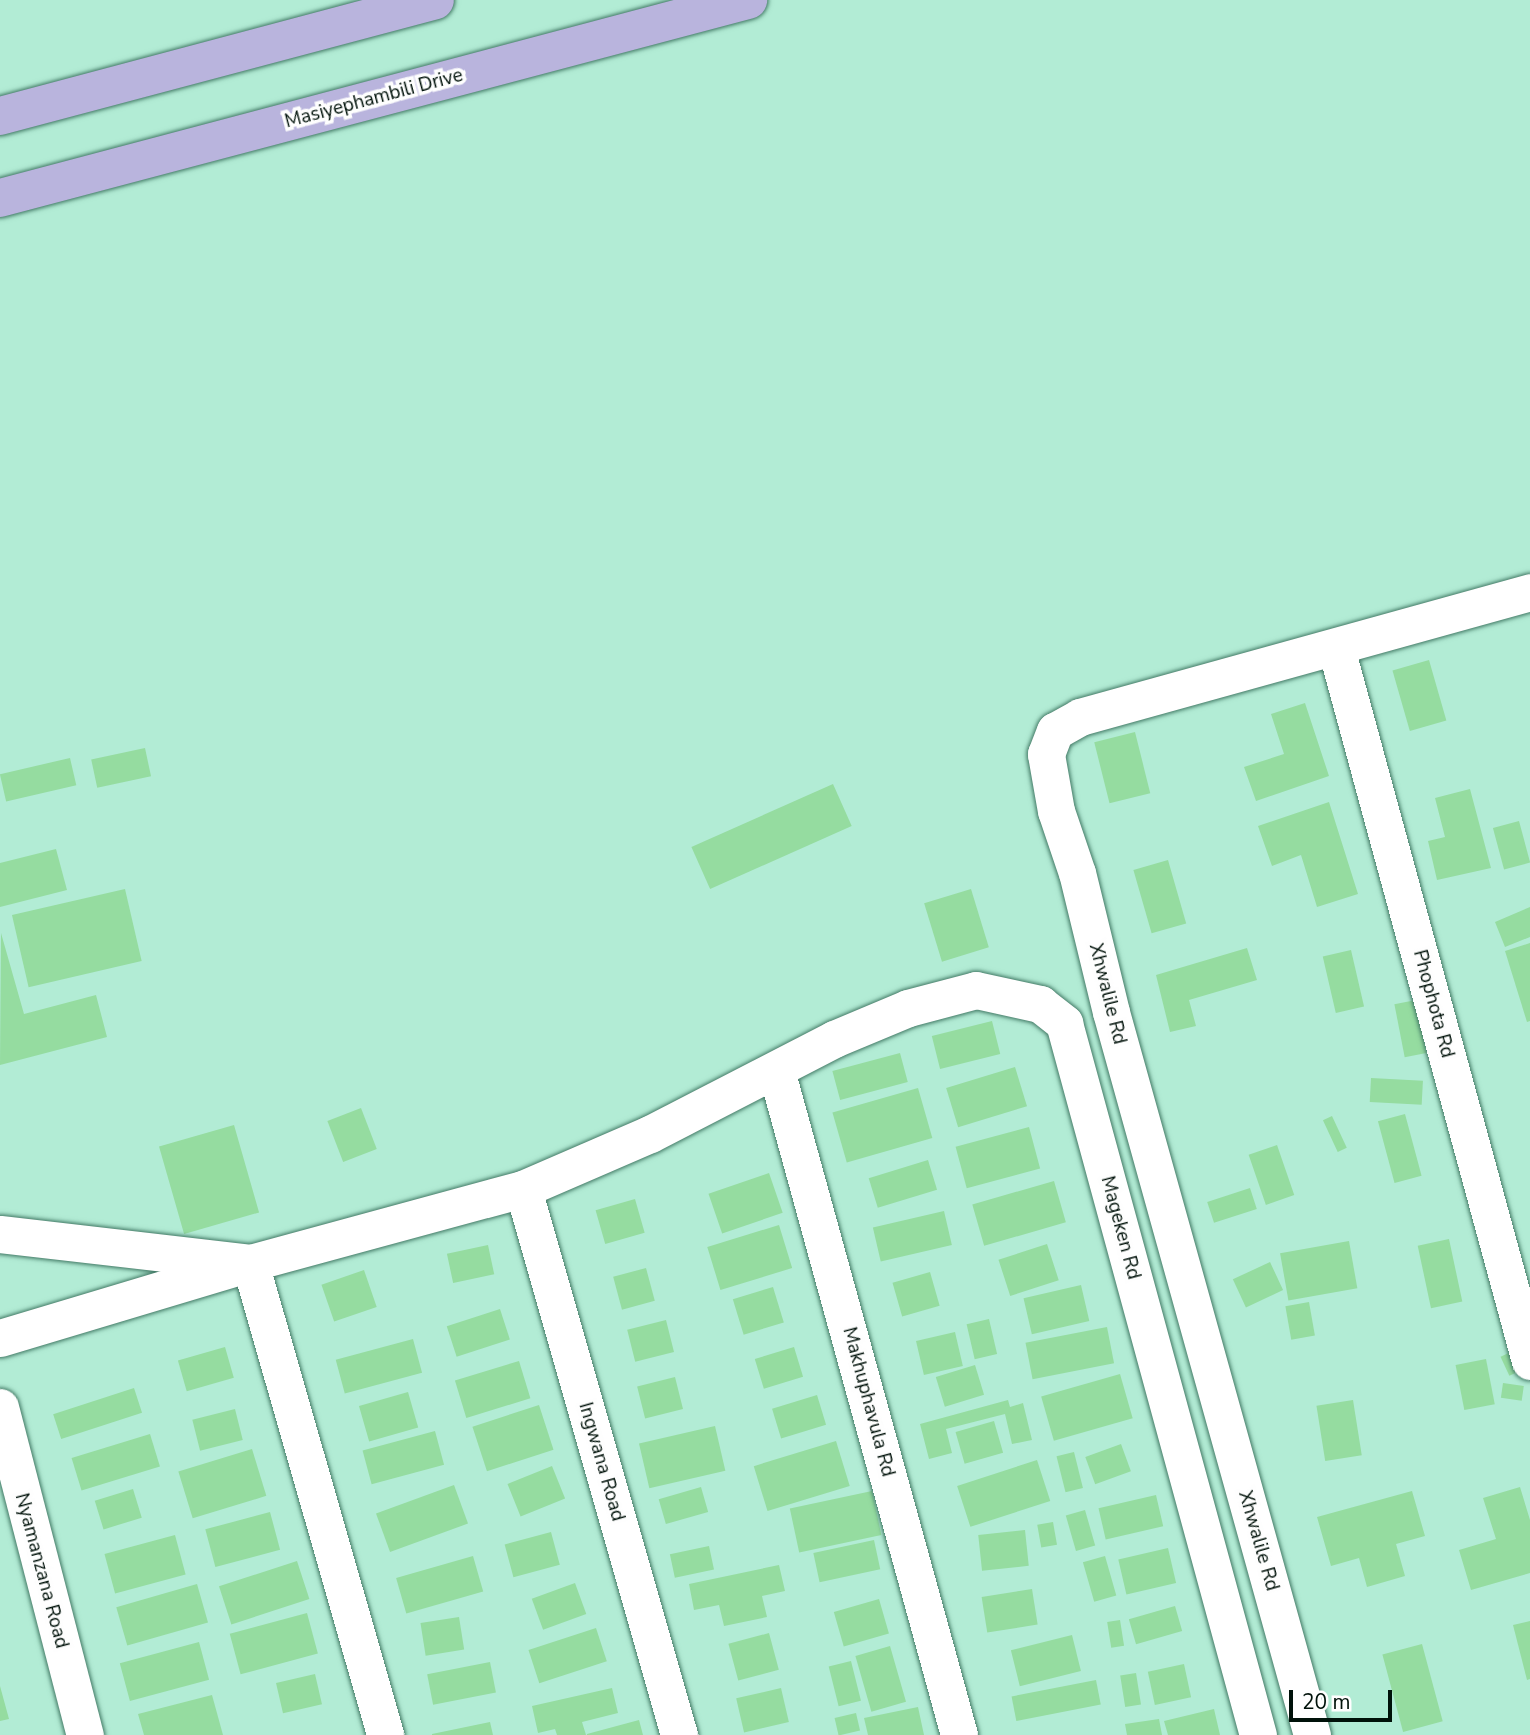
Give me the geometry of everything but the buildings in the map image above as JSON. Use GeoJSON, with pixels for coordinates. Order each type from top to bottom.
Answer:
{"type":"FeatureCollection","features":[{"type":"Feature","properties":{"kind":"main road"},"geometry":{"type":"LineString","coordinates":[[0,116],[435,0]]}},
{"type":"Feature","properties":{"kind":"main road","name":"Masiyephambili Drive"},"geometry":{"type":"LineString","coordinates":[[0,198],[748,0]]}},
{"type":"Feature","properties":{"kind":"street","name":"Xhwalile Rd"},"geometry":{"type":"LineString","coordinates":[[1312,1735],[1111,1012],[1077,873],[1056,811],[1046,754],[1055,731],[1080,717],[1530,592]]}},
{"type":"Feature","properties":{"kind":"street","name":"Phophota Rd"},"geometry":{"type":"LineString","coordinates":[[1336,648],[1530,1361]]}},
{"type":"Feature","properties":{"kind":"street","name":"Mageken Rd"},"geometry":{"type":"LineString","coordinates":[[0,1338],[250,1263],[523,1189],[650,1134],[834,1039],[908,1008],[976,990],[1011,994],[1040,1004],[1064,1023],[1258,1735]]}},
{"type":"Feature","properties":{"kind":"street","name":"Makhuphavula Rd"},"geometry":{"type":"LineString","coordinates":[[776,1070],[959,1735]]}},
{"type":"Feature","properties":{"kind":"street","name":"Ingwana Road"},"geometry":{"type":"LineString","coordinates":[[523,1189],[679,1735]]}},
{"type":"Feature","properties":{"kind":"street"},"geometry":{"type":"LineString","coordinates":[[0,1234],[250,1263],[385,1735]]}},
{"type":"Feature","properties":{"kind":"street","name":"Nyamanzana Road"},"geometry":{"type":"LineString","coordinates":[[0,1406],[11,1502],[85,1735]]}}]}
